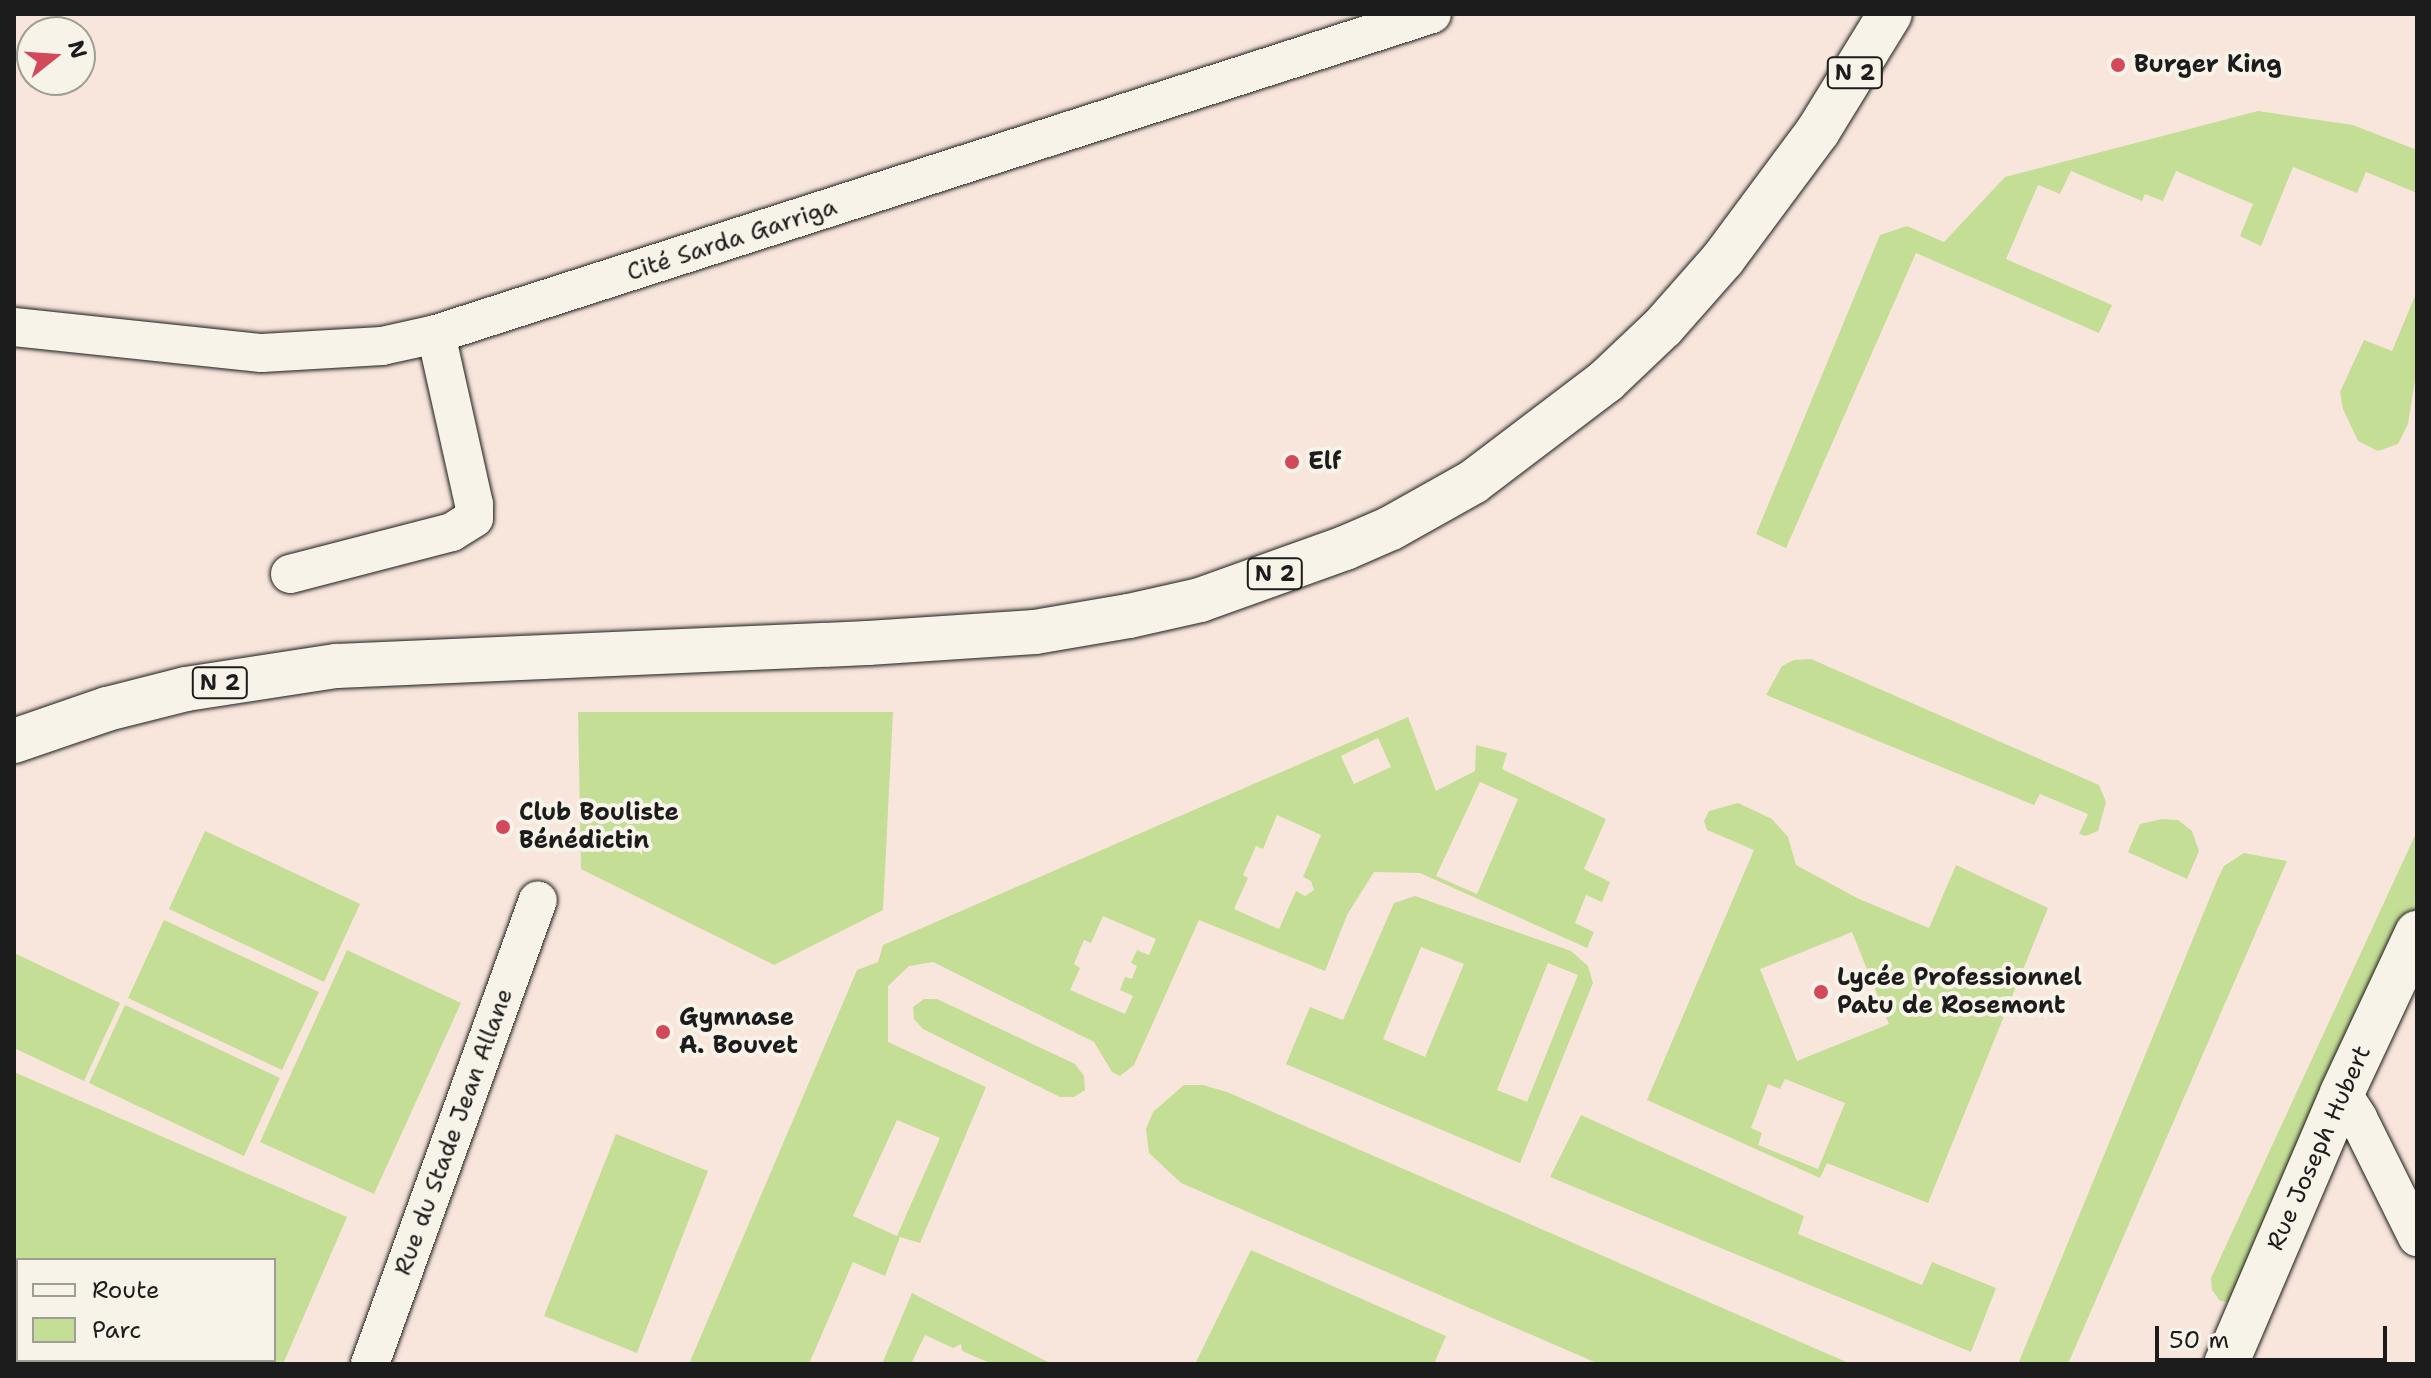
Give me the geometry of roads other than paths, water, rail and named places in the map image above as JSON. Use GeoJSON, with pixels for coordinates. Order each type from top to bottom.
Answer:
{"type":"FeatureCollection","features":[{"type":"Feature","properties":{"kind":"main road","name":"N 2"},"geometry":{"type":"LineString","coordinates":[[1818,131],[1868,14]]}},
{"type":"Feature","properties":{"kind":"main road","name":"N 2"},"geometry":{"type":"LineString","coordinates":[[14,741],[107,709],[186,689],[324,667],[432,659],[912,641],[1035,632],[1200,600],[1345,548],[1391,528],[1473,482],[1606,381],[1663,327],[1723,259],[1818,131],[1890,14]]}},
{"type":"Feature","properties":{"kind":"main road","name":"Rue Joseph Hubert"},"geometry":{"type":"LineString","coordinates":[[2226,1364],[2342,1093],[2417,933]]}},
{"type":"Feature","properties":{"kind":"street","name":"Cité Sarda Garriga"},"geometry":{"type":"LineString","coordinates":[[14,327],[262,353],[382,346],[436,334],[1428,15]]}},
{"type":"Feature","properties":{"kind":"street"},"geometry":{"type":"LineString","coordinates":[[290,574],[452,532],[474,518],[474,504],[436,334]]}},
{"type":"Feature","properties":{"kind":"street","name":"Rue du Stade Jean Allane"},"geometry":{"type":"LineString","coordinates":[[370,1364],[538,901]]}},
{"type":"Feature","properties":{"kind":"street"},"geometry":{"type":"LineString","coordinates":[[2342,1093],[2358,1118],[2417,1237]]}},
{"type":"Feature","properties":{"kind":"place","name":"Burger King"},"geometry":{"type":"Point","coordinates":[2118,65]}},
{"type":"Feature","properties":{"kind":"place","name":"Elf"},"geometry":{"type":"Point","coordinates":[1292,462]}},
{"type":"Feature","properties":{"kind":"place","name":"Club Bouliste Bénédictin"},"geometry":{"type":"Point","coordinates":[503,827]}},
{"type":"Feature","properties":{"kind":"place","name":"Lycée Professionnel Patu de Rosemont"},"geometry":{"type":"Point","coordinates":[1821,992]}},
{"type":"Feature","properties":{"kind":"place","name":"Gymnase A. Bouvet"},"geometry":{"type":"Point","coordinates":[663,1032]}}]}
